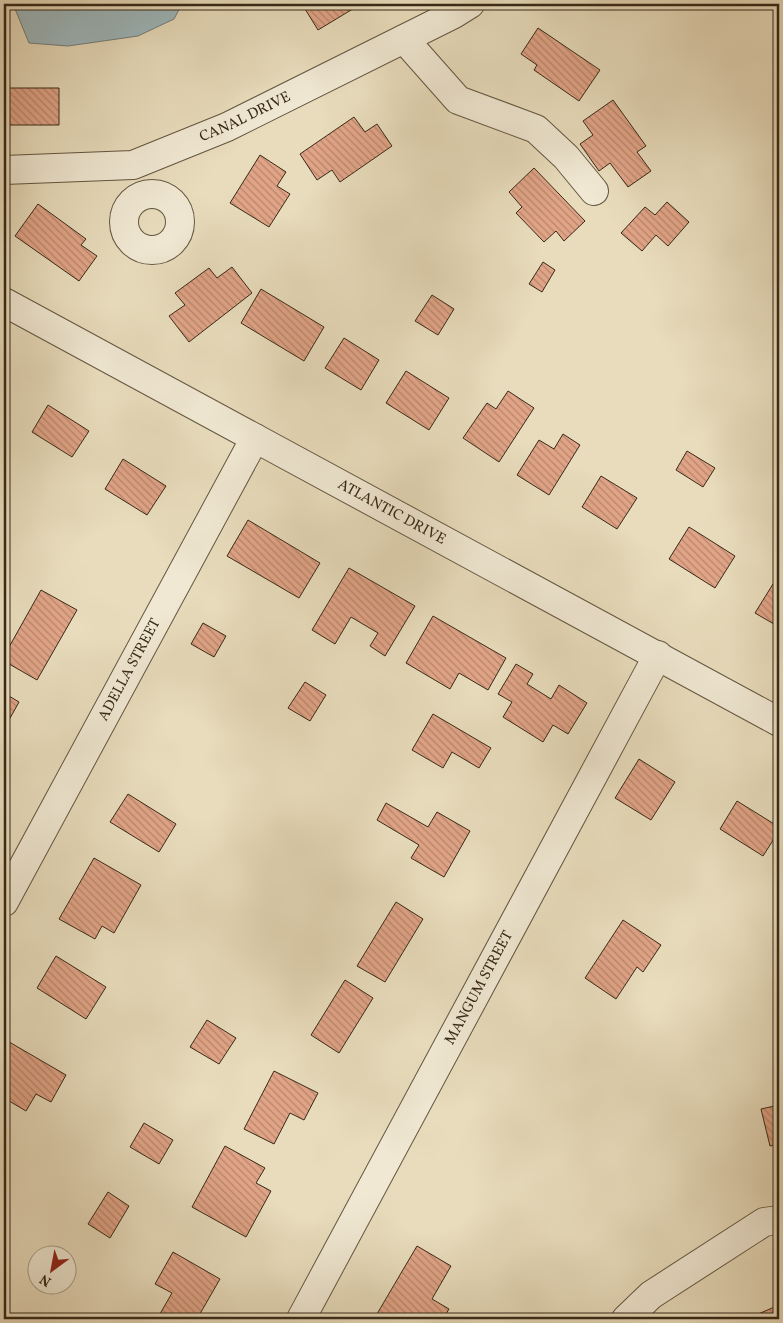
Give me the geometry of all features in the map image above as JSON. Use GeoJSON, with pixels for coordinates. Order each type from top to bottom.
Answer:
{"type":"FeatureCollection","features":[{"type":"Feature","properties":{"kind":"street","name":"CANAL DRIVE"},"geometry":{"type":"LineString","coordinates":[[4,170],[133,165],[227,126],[404,39],[470,4]]}},
{"type":"Feature","properties":{"kind":"street"},"geometry":{"type":"LineString","coordinates":[[404,39],[458,100],[536,129],[566,157],[594,191]]}},
{"type":"Feature","properties":{"kind":"street"},"geometry":{"type":"LineString","coordinates":[[133,165],[144,194]]}},
{"type":"Feature","properties":{"kind":"street","name":"ATLANTIC DRIVE"},"geometry":{"type":"LineString","coordinates":[[4,302],[779,722]]}},
{"type":"Feature","properties":{"kind":"street","name":"ADELLA STREET"},"geometry":{"type":"LineString","coordinates":[[4,902],[255,438]]}},
{"type":"Feature","properties":{"kind":"street","name":"MANGUM STREET"},"geometry":{"type":"LineString","coordinates":[[300,1319],[658,655]]}},
{"type":"Feature","properties":{"kind":"street"},"geometry":{"type":"LineString","coordinates":[[626,1319],[651,1295],[756,1227],[764,1222],[779,1220]]}},
{"type":"Feature","properties":{"kind":"water"},"geometry":{"type":"Polygon","coordinates":[[[13,4],[182,4],[174,19],[138,36],[68,46],[29,43],[13,4]]]}},
{"type":"Feature","properties":{"kind":"building"},"geometry":{"type":"Polygon","coordinates":[[[302,4],[361,4],[318,30],[302,4]]]}},
{"type":"Feature","properties":{"kind":"building"},"geometry":{"type":"Polygon","coordinates":[[[538,28],[600,70],[579,101],[534,70],[537,65],[521,54],[538,28]]]}},
{"type":"Feature","properties":{"kind":"building"},"geometry":{"type":"Polygon","coordinates":[[[4,88],[59,88],[59,125],[4,125],[4,88]]]}},
{"type":"Feature","properties":{"kind":"building"},"geometry":{"type":"Polygon","coordinates":[[[613,100],[646,146],[637,152],[651,171],[628,187],[610,163],[599,171],[580,144],[593,135],[583,121],[613,100]]]}},
{"type":"Feature","properties":{"kind":"building"},"geometry":{"type":"Polygon","coordinates":[[[354,117],[365,132],[377,124],[392,146],[340,182],[332,170],[317,180],[300,154],[354,117]]]}},
{"type":"Feature","properties":{"kind":"building"},"geometry":{"type":"Polygon","coordinates":[[[260,155],[286,172],[277,186],[290,194],[269,227],[230,203],[260,155]]]}},
{"type":"Feature","properties":{"kind":"building"},"geometry":{"type":"Polygon","coordinates":[[[534,168],[585,221],[564,241],[556,231],[544,242],[516,213],[522,207],[509,192],[534,168]]]}},
{"type":"Feature","properties":{"kind":"building"},"geometry":{"type":"Polygon","coordinates":[[[667,202],[689,222],[668,246],[656,235],[642,251],[621,233],[645,207],[655,215],[667,202]]]}},
{"type":"Feature","properties":{"kind":"building"},"geometry":{"type":"Polygon","coordinates":[[[38,204],[86,239],[81,245],[97,256],[79,281],[15,236],[38,204]]]}},
{"type":"Feature","properties":{"kind":"building"},"geometry":{"type":"Polygon","coordinates":[[[543,262],[555,270],[542,292],[529,284],[543,262]]]}},
{"type":"Feature","properties":{"kind":"building"},"geometry":{"type":"Polygon","coordinates":[[[232,267],[252,293],[189,342],[169,316],[185,305],[175,293],[209,268],[217,278],[232,267]]]}},
{"type":"Feature","properties":{"kind":"building"},"geometry":{"type":"Polygon","coordinates":[[[261,289],[324,327],[304,361],[241,323],[261,289]]]}},
{"type":"Feature","properties":{"kind":"building"},"geometry":{"type":"Polygon","coordinates":[[[432,295],[454,309],[438,335],[415,321],[432,295]]]}},
{"type":"Feature","properties":{"kind":"building"},"geometry":{"type":"Polygon","coordinates":[[[344,338],[379,360],[361,390],[325,368],[344,338]]]}},
{"type":"Feature","properties":{"kind":"building"},"geometry":{"type":"Polygon","coordinates":[[[406,371],[449,398],[429,430],[386,403],[406,371]]]}},
{"type":"Feature","properties":{"kind":"building"},"geometry":{"type":"Polygon","coordinates":[[[508,391],[534,408],[499,462],[463,438],[487,403],[496,409],[508,391]]]}},
{"type":"Feature","properties":{"kind":"building"},"geometry":{"type":"Polygon","coordinates":[[[48,405],[89,431],[72,457],[32,432],[48,405]]]}},
{"type":"Feature","properties":{"kind":"building"},"geometry":{"type":"Polygon","coordinates":[[[563,434],[580,445],[549,495],[517,475],[539,440],[554,449],[563,434]]]}},
{"type":"Feature","properties":{"kind":"building"},"geometry":{"type":"Polygon","coordinates":[[[687,451],[715,468],[703,487],[676,470],[687,451]]]}},
{"type":"Feature","properties":{"kind":"building"},"geometry":{"type":"Polygon","coordinates":[[[123,459],[166,486],[147,515],[105,489],[123,459]]]}},
{"type":"Feature","properties":{"kind":"building"},"geometry":{"type":"Polygon","coordinates":[[[601,476],[637,498],[617,529],[582,507],[601,476]]]}},
{"type":"Feature","properties":{"kind":"building"},"geometry":{"type":"Polygon","coordinates":[[[248,520],[320,563],[299,598],[227,556],[248,520]]]}},
{"type":"Feature","properties":{"kind":"building"},"geometry":{"type":"Polygon","coordinates":[[[689,527],[735,556],[715,588],[669,559],[689,527]]]}},
{"type":"Feature","properties":{"kind":"building"},"geometry":{"type":"Polygon","coordinates":[[[349,568],[415,606],[385,656],[370,646],[378,633],[351,617],[335,644],[312,630],[349,568]]]}},
{"type":"Feature","properties":{"kind":"building"},"geometry":{"type":"Polygon","coordinates":[[[773,584],[779,588],[779,627],[755,613],[773,584]]]}},
{"type":"Feature","properties":{"kind":"building"},"geometry":{"type":"Polygon","coordinates":[[[41,590],[77,610],[37,680],[4,661],[4,656],[41,590]]]}},
{"type":"Feature","properties":{"kind":"building"},"geometry":{"type":"Polygon","coordinates":[[[433,616],[506,658],[488,690],[459,673],[450,689],[406,663],[433,616]]]}},
{"type":"Feature","properties":{"kind":"building"},"geometry":{"type":"Polygon","coordinates":[[[203,623],[226,636],[214,657],[191,644],[203,623]]]}},
{"type":"Feature","properties":{"kind":"building"},"geometry":{"type":"Polygon","coordinates":[[[516,664],[533,674],[527,684],[551,699],[559,685],[587,703],[568,734],[553,725],[543,742],[503,717],[512,702],[498,694],[516,664]]]}},
{"type":"Feature","properties":{"kind":"building"},"geometry":{"type":"Polygon","coordinates":[[[305,682],[326,695],[310,721],[288,708],[305,682]]]}},
{"type":"Feature","properties":{"kind":"building"},"geometry":{"type":"Polygon","coordinates":[[[4,693],[19,702],[4,729],[4,693]]]}},
{"type":"Feature","properties":{"kind":"building"},"geometry":{"type":"Polygon","coordinates":[[[433,714],[491,748],[479,768],[452,752],[443,768],[412,750],[433,714]]]}},
{"type":"Feature","properties":{"kind":"building"},"geometry":{"type":"Polygon","coordinates":[[[639,759],[675,782],[651,820],[615,798],[639,759]]]}},
{"type":"Feature","properties":{"kind":"building"},"geometry":{"type":"Polygon","coordinates":[[[128,794],[176,824],[159,852],[110,822],[128,794]]]}},
{"type":"Feature","properties":{"kind":"building"},"geometry":{"type":"Polygon","coordinates":[[[737,801],[779,827],[779,831],[763,856],[720,829],[737,801]]]}},
{"type":"Feature","properties":{"kind":"building"},"geometry":{"type":"Polygon","coordinates":[[[386,803],[428,827],[437,812],[470,831],[444,877],[411,858],[419,845],[377,820],[386,803]]]}},
{"type":"Feature","properties":{"kind":"building"},"geometry":{"type":"Polygon","coordinates":[[[94,858],[141,885],[114,933],[102,926],[95,939],[59,919],[94,858]]]}},
{"type":"Feature","properties":{"kind":"building"},"geometry":{"type":"Polygon","coordinates":[[[396,902],[423,919],[385,982],[357,966],[396,902]]]}},
{"type":"Feature","properties":{"kind":"building"},"geometry":{"type":"Polygon","coordinates":[[[623,920],[661,945],[643,972],[637,967],[616,999],[585,978],[623,920]]]}},
{"type":"Feature","properties":{"kind":"building"},"geometry":{"type":"Polygon","coordinates":[[[56,956],[106,987],[86,1019],[37,988],[56,956]]]}},
{"type":"Feature","properties":{"kind":"building"},"geometry":{"type":"Polygon","coordinates":[[[345,980],[373,998],[339,1053],[311,1035],[345,980]]]}},
{"type":"Feature","properties":{"kind":"building"},"geometry":{"type":"Polygon","coordinates":[[[207,1020],[236,1038],[219,1064],[190,1047],[207,1020]]]}},
{"type":"Feature","properties":{"kind":"building"},"geometry":{"type":"Polygon","coordinates":[[[4,1039],[66,1075],[51,1102],[36,1094],[26,1111],[4,1098],[4,1039]]]}},
{"type":"Feature","properties":{"kind":"building"},"geometry":{"type":"Polygon","coordinates":[[[274,1071],[318,1093],[304,1120],[290,1113],[274,1144],[244,1129],[274,1071]]]}},
{"type":"Feature","properties":{"kind":"building"},"geometry":{"type":"Polygon","coordinates":[[[779,1105],[779,1144],[770,1146],[761,1109],[779,1105]]]}},
{"type":"Feature","properties":{"kind":"building"},"geometry":{"type":"Polygon","coordinates":[[[144,1123],[173,1140],[159,1164],[130,1147],[144,1123]]]}},
{"type":"Feature","properties":{"kind":"building"},"geometry":{"type":"Polygon","coordinates":[[[225,1146],[265,1168],[256,1183],[271,1191],[246,1237],[192,1207],[225,1146]]]}},
{"type":"Feature","properties":{"kind":"building"},"geometry":{"type":"Polygon","coordinates":[[[108,1192],[129,1206],[110,1238],[88,1224],[108,1192]]]}},
{"type":"Feature","properties":{"kind":"building"},"geometry":{"type":"Polygon","coordinates":[[[417,1246],[451,1266],[432,1299],[449,1309],[443,1319],[374,1319],[417,1246]]]}},
{"type":"Feature","properties":{"kind":"building"},"geometry":{"type":"Polygon","coordinates":[[[173,1252],[220,1279],[197,1319],[157,1319],[172,1293],[155,1284],[173,1252]]]}},
{"type":"Feature","properties":{"kind":"building"},"geometry":{"type":"Polygon","coordinates":[[[779,1305],[779,1319],[758,1319],[756,1315],[779,1305]]]}}]}
